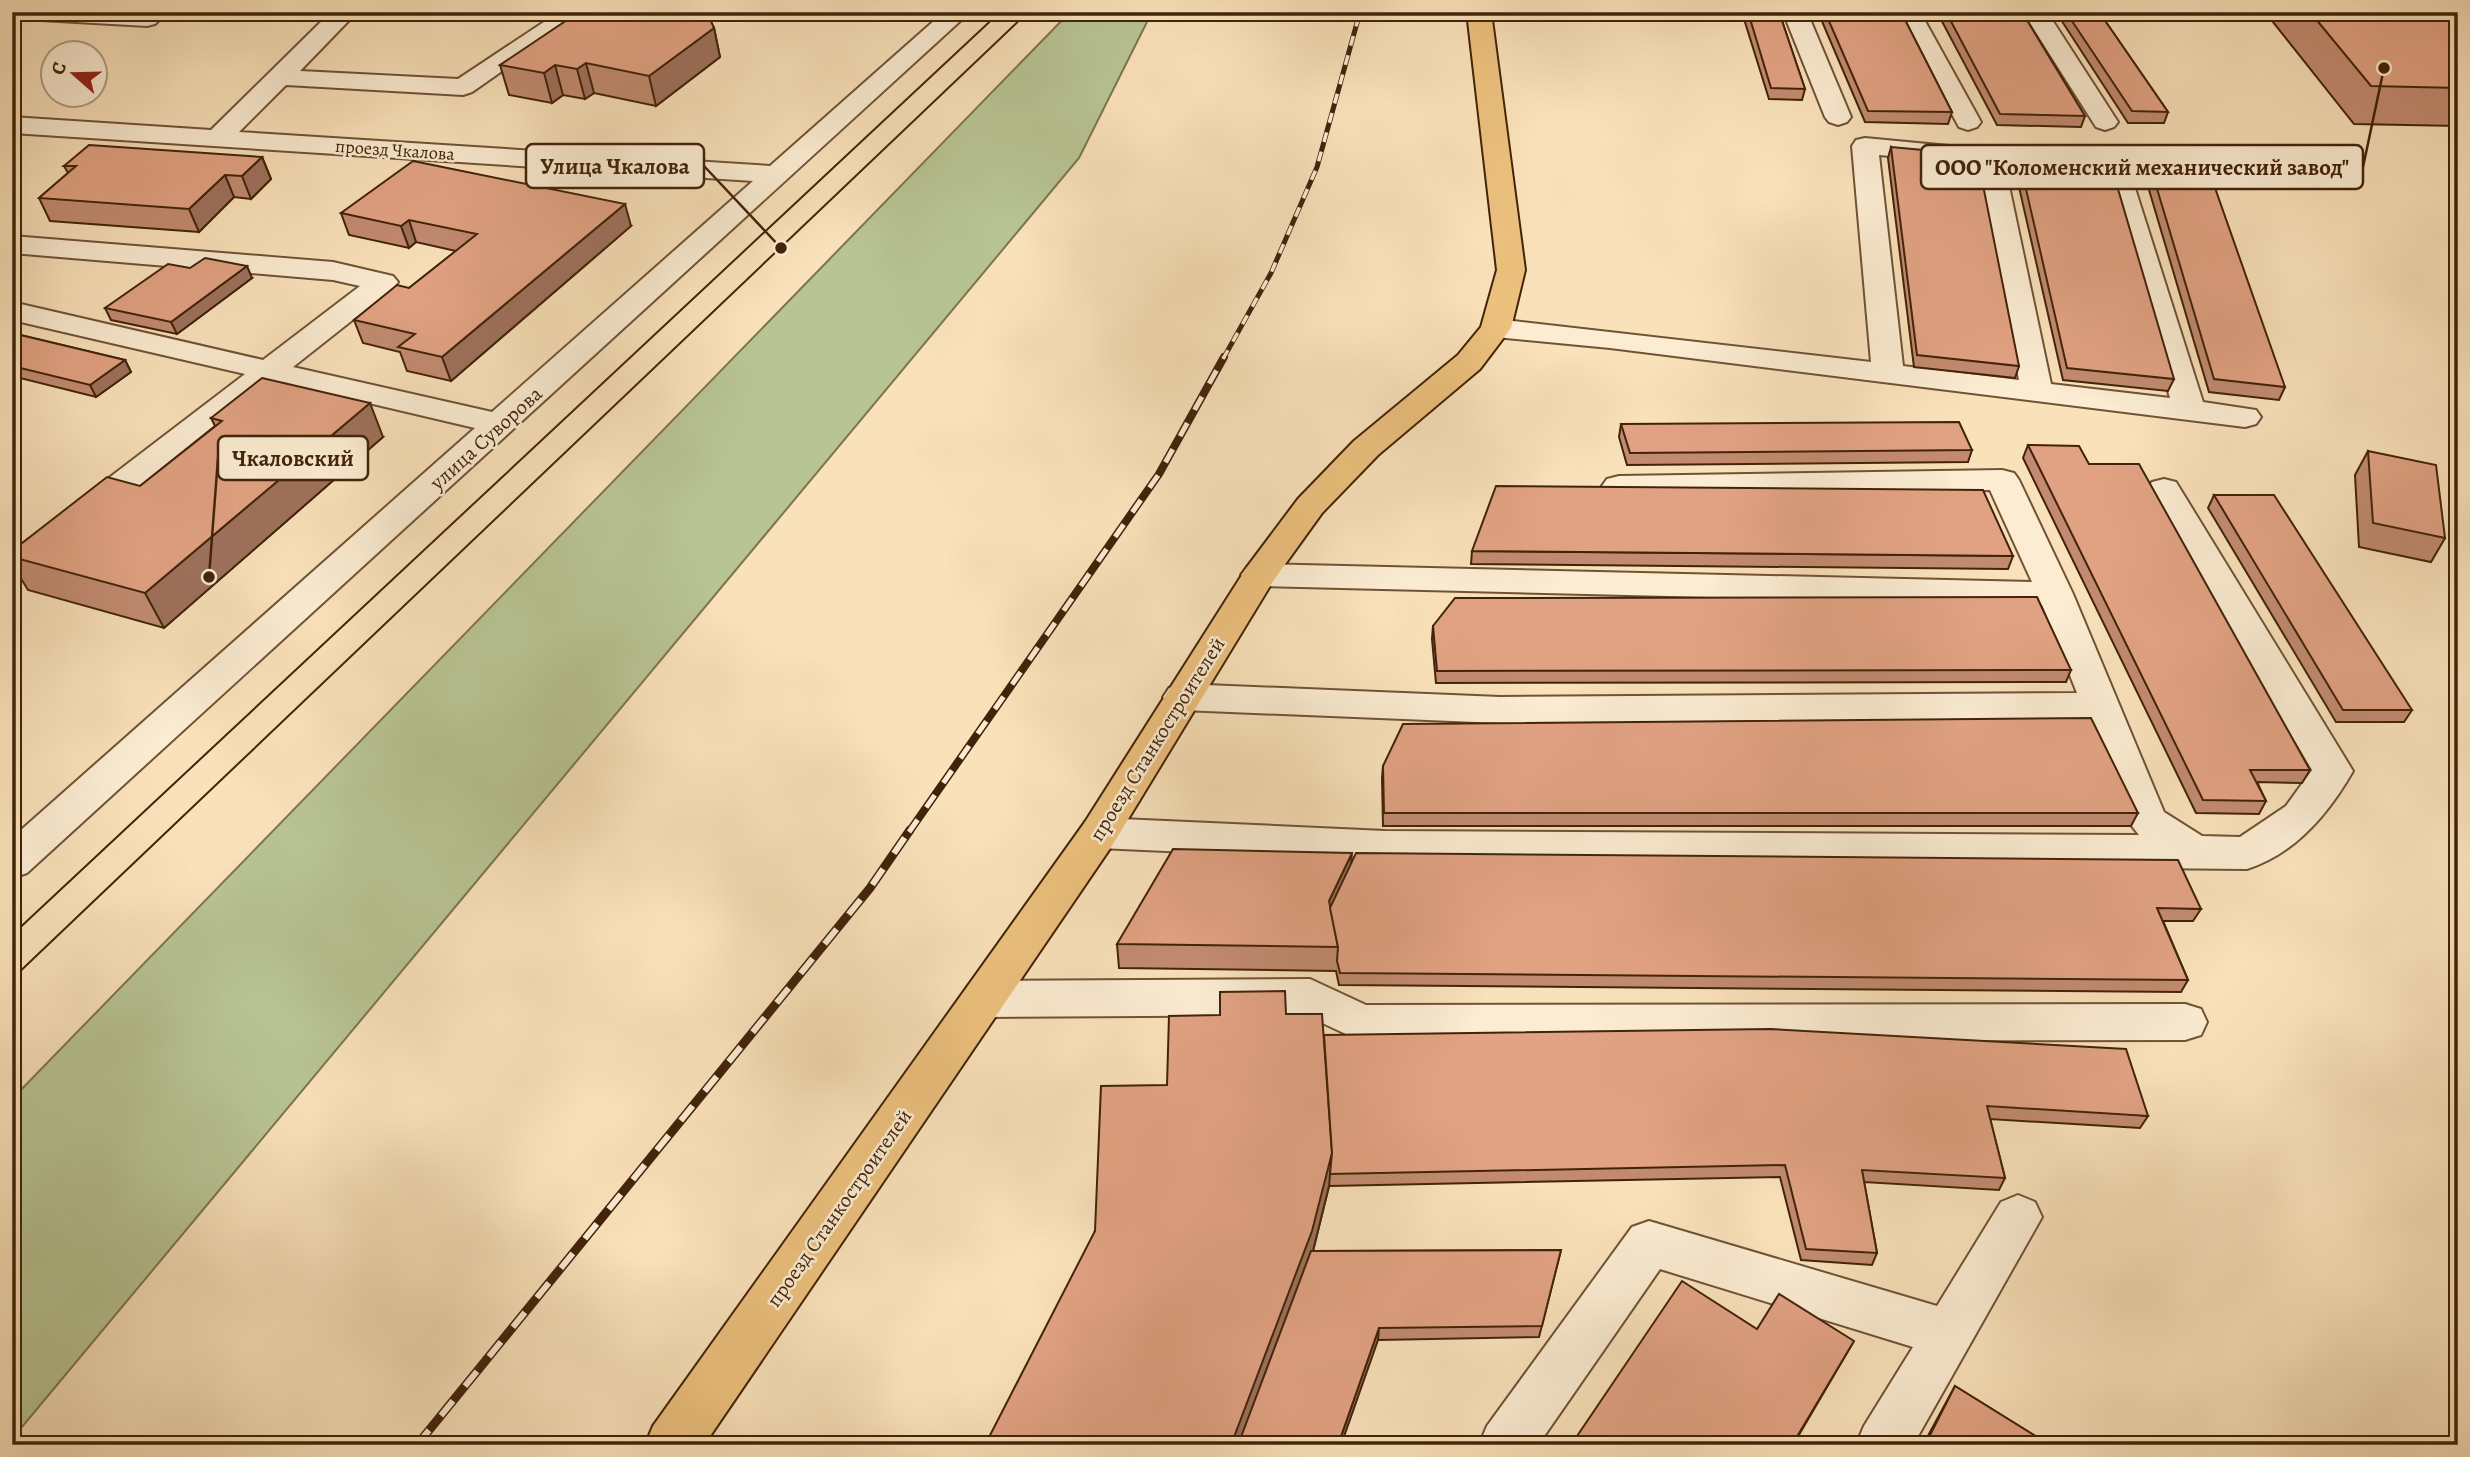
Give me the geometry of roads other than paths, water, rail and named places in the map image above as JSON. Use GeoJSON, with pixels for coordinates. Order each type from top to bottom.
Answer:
{"type":"FeatureCollection","features":[{"type":"Feature","properties":{"kind":"main road","name":"проезд Станкостроителей"},"geometry":{"type":"LineString","coordinates":[[672,1445],[1100,833],[1259,575],[1310,506],[1366,448],[1469,362],[1496,328],[1511,270],[1479,12]]}},
{"type":"Feature","properties":{"kind":"street"},"geometry":{"type":"LineString","coordinates":[[23,12],[147,19],[155,12]]}},
{"type":"Feature","properties":{"kind":"street"},"geometry":{"type":"LineString","coordinates":[[217,139],[345,12]]}},
{"type":"Feature","properties":{"kind":"street"},"geometry":{"type":"LineString","coordinates":[[280,77],[463,87],[575,12]]}},
{"type":"Feature","properties":{"kind":"street","name":"улица Суворова"},"geometry":{"type":"LineString","coordinates":[[12,862],[958,12]]}},
{"type":"Feature","properties":{"kind":"street"},"geometry":{"type":"LineString","coordinates":[[1795,12],[1838,117]]}},
{"type":"Feature","properties":{"kind":"street"},"geometry":{"type":"LineString","coordinates":[[1908,12],[1968,122]]}},
{"type":"Feature","properties":{"kind":"street"},"geometry":{"type":"LineString","coordinates":[[2035,12],[2105,122]]}},
{"type":"Feature","properties":{"kind":"street","name":"проезд Чкалова"},"geometry":{"type":"LineString","coordinates":[[12,125],[778,175]]}},
{"type":"Feature","properties":{"kind":"street"},"geometry":{"type":"LineString","coordinates":[[1888,374],[1864,146],[2118,169],[2189,409]]}},
{"type":"Feature","properties":{"kind":"street"},"geometry":{"type":"LineString","coordinates":[[1990,157],[2038,391]]}},
{"type":"Feature","properties":{"kind":"street"},"geometry":{"type":"LineString","coordinates":[[12,244],[333,271],[383,282],[12,570]]}},
{"type":"Feature","properties":{"kind":"street"},"geometry":{"type":"LineString","coordinates":[[12,311],[501,424]]}},
{"type":"Feature","properties":{"kind":"street"},"geometry":{"type":"LineString","coordinates":[[1496,328],[1610,339],[2245,417]]}},
{"type":"Feature","properties":{"kind":"street"},"geometry":{"type":"LineString","coordinates":[[1619,486],[2002,480],[2055,594],[2148,821],[2194,850]]}},
{"type":"Feature","properties":{"kind":"street"},"geometry":{"type":"LineString","coordinates":[[1100,833],[1385,846],[2247,852],[2300,817],[2333,771],[2164,489]]}},
{"type":"Feature","properties":{"kind":"street"},"geometry":{"type":"LineString","coordinates":[[1259,575],[2055,594]]}},
{"type":"Feature","properties":{"kind":"street"},"geometry":{"type":"LineString","coordinates":[[1182,697],[1500,710],[2101,706]]}},
{"type":"Feature","properties":{"kind":"street"},"geometry":{"type":"LineString","coordinates":[[986,999],[1310,997],[1361,1023],[2185,1022]]}},
{"type":"Feature","properties":{"kind":"street"},"geometry":{"type":"LineString","coordinates":[[1883,1445],[2018,1217]]}},
{"type":"Feature","properties":{"kind":"street"},"geometry":{"type":"LineString","coordinates":[[1506,1445],[1649,1242],[1949,1334]]}},
{"type":"Feature","properties":{"kind":"tram line"},"geometry":{"type":"LineString","coordinates":[[12,935],[1000,12]]}},
{"type":"Feature","properties":{"kind":"tram line"},"geometry":{"type":"LineString","coordinates":[[12,979],[1028,12]]}},
{"type":"Feature","properties":{"kind":"railway"},"geometry":{"type":"LineString","coordinates":[[1223,359],[1271,273],[1317,167],[1360,12]]}},
{"type":"Feature","properties":{"kind":"railway"},"geometry":{"type":"LineString","coordinates":[[909,832],[1159,474],[1224,357]]}},
{"type":"Feature","properties":{"kind":"railway"},"geometry":{"type":"LineString","coordinates":[[417,1445],[870,888],[910,830]]}},
{"type":"Feature","properties":{"kind":"place","name":"ООО \"Коломенский механический завод\""},"geometry":{"type":"Point","coordinates":[2384,68]}},
{"type":"Feature","properties":{"kind":"place","name":"Улица Чкалова"},"geometry":{"type":"Point","coordinates":[781,248]}},
{"type":"Feature","properties":{"kind":"place","name":"Чкаловский"},"geometry":{"type":"Point","coordinates":[209,577]}}]}
